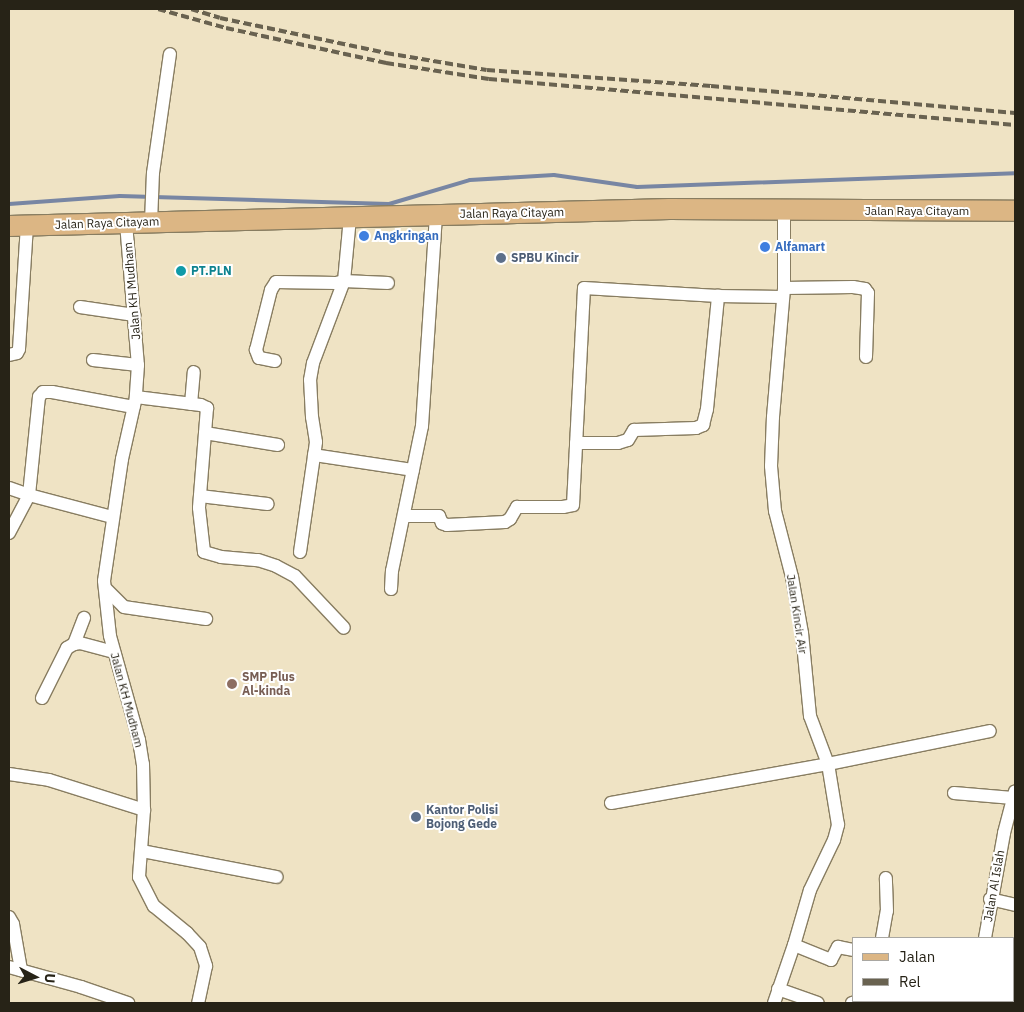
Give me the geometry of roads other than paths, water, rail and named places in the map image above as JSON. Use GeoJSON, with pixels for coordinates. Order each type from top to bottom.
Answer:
{"type":"FeatureCollection","features":[{"type":"Feature","properties":{"kind":"main road","name":"Jalan Raya Citayam"},"geometry":{"type":"LineString","coordinates":[[18,225],[126,223],[152,214],[350,218],[436,214],[670,209],[1015,211]]}},
{"type":"Feature","properties":{"kind":"street"},"geometry":{"type":"LineString","coordinates":[[152,214],[153,173],[170,54]]}},
{"type":"Feature","properties":{"kind":"street","name":"Jalan Kincir Air"},"geometry":{"type":"LineString","coordinates":[[774,1003],[810,890],[834,840],[838,825],[828,764],[810,716],[802,633],[794,587],[775,511],[771,466],[783,292],[784,211]]}},
{"type":"Feature","properties":{"kind":"street"},"geometry":{"type":"LineString","coordinates":[[391,589],[392,571],[405,516],[422,426],[436,214]]}},
{"type":"Feature","properties":{"kind":"street"},"geometry":{"type":"LineString","coordinates":[[300,552],[316,442],[312,418],[310,380],[313,363],[344,281],[350,218]]}},
{"type":"Feature","properties":{"kind":"street","name":"Jalan KH Mudham"},"geometry":{"type":"LineString","coordinates":[[126,223],[138,365],[135,402],[122,459],[112,517],[104,584],[110,636],[139,740],[142,764],[144,810],[139,877],[145,892],[154,906],[187,933],[200,947],[206,966],[198,1003]]}},
{"type":"Feature","properties":{"kind":"street"},"geometry":{"type":"LineString","coordinates":[[9,355],[17,353],[19,349],[18,225]]}},
{"type":"Feature","properties":{"kind":"street"},"geometry":{"type":"LineString","coordinates":[[275,361],[259,358],[256,350],[270,290],[276,282],[336,283],[344,281],[388,283]]}},
{"type":"Feature","properties":{"kind":"street"},"geometry":{"type":"LineString","coordinates":[[405,516],[438,516],[442,523],[447,525],[505,522],[509,521],[517,507],[570,506],[575,502],[584,288],[718,296],[853,287],[865,289],[868,293],[866,357]]}},
{"type":"Feature","properties":{"kind":"street"},"geometry":{"type":"LineString","coordinates":[[576,443],[618,443],[628,440],[634,430],[696,428],[703,425],[707,410],[718,296]]}},
{"type":"Feature","properties":{"kind":"street"},"geometry":{"type":"LineString","coordinates":[[80,307],[134,314]]}},
{"type":"Feature","properties":{"kind":"street"},"geometry":{"type":"LineString","coordinates":[[93,360],[138,365]]}},
{"type":"Feature","properties":{"kind":"street"},"geometry":{"type":"LineString","coordinates":[[191,404],[194,372]]}},
{"type":"Feature","properties":{"kind":"street"},"geometry":{"type":"LineString","coordinates":[[9,533],[29,495],[39,397],[43,392],[135,402],[191,404],[207,408],[199,508],[204,552],[221,557],[258,560],[295,576],[344,628]]}},
{"type":"Feature","properties":{"kind":"street"},"geometry":{"type":"LineString","coordinates":[[205,432],[278,444]]}},
{"type":"Feature","properties":{"kind":"street"},"geometry":{"type":"LineString","coordinates":[[314,455],[414,470]]}},
{"type":"Feature","properties":{"kind":"street"},"geometry":{"type":"LineString","coordinates":[[9,488],[112,517]]}},
{"type":"Feature","properties":{"kind":"street"},"geometry":{"type":"LineString","coordinates":[[200,496],[268,504]]}},
{"type":"Feature","properties":{"kind":"street"},"geometry":{"type":"LineString","coordinates":[[104,584],[124,607],[206,619]]}},
{"type":"Feature","properties":{"kind":"street"},"geometry":{"type":"LineString","coordinates":[[42,698],[67,648],[74,644],[84,618]]}},
{"type":"Feature","properties":{"kind":"street"},"geometry":{"type":"LineString","coordinates":[[74,644],[114,652]]}},
{"type":"Feature","properties":{"kind":"street"},"geometry":{"type":"LineString","coordinates":[[611,803],[828,764],[990,731]]}},
{"type":"Feature","properties":{"kind":"street"},"geometry":{"type":"LineString","coordinates":[[9,774],[50,780],[144,810]]}},
{"type":"Feature","properties":{"kind":"street"},"geometry":{"type":"LineString","coordinates":[[954,794],[1014,794]]}},
{"type":"Feature","properties":{"kind":"street","name":"Jalan Al Islah"},"geometry":{"type":"LineString","coordinates":[[985,937],[990,899],[1014,794]]}},
{"type":"Feature","properties":{"kind":"street"},"geometry":{"type":"LineString","coordinates":[[142,851],[277,877]]}},
{"type":"Feature","properties":{"kind":"street"},"geometry":{"type":"LineString","coordinates":[[882,937],[887,911],[886,878]]}},
{"type":"Feature","properties":{"kind":"street"},"geometry":{"type":"LineString","coordinates":[[990,899],[1015,905]]}},
{"type":"Feature","properties":{"kind":"street"},"geometry":{"type":"LineString","coordinates":[[9,918],[13,924],[15,968],[107,1000],[128,1003]]}},
{"type":"Feature","properties":{"kind":"street"},"geometry":{"type":"LineString","coordinates":[[794,945],[831,960],[838,946],[852,950]]}},
{"type":"Feature","properties":{"kind":"street"},"geometry":{"type":"LineString","coordinates":[[778,989],[818,1003]]}},
{"type":"Feature","properties":{"kind":"street"},"geometry":{"type":"LineString","coordinates":[[976,1002],[1007,1003]]}},
{"type":"Feature","properties":{"kind":"waterway"},"geometry":{"type":"LineString","coordinates":[[9,204],[120,196],[389,204],[470,180],[554,175],[637,187],[1015,173]]}},
{"type":"Feature","properties":{"kind":"railway"},"geometry":{"type":"LineString","coordinates":[[158,9],[226,28],[386,63],[489,79],[1015,125]]}},
{"type":"Feature","properties":{"kind":"railway"},"geometry":{"type":"LineString","coordinates":[[191,9],[220,18],[386,53],[487,70],[711,86],[1015,113]]}},
{"type":"Feature","properties":{"kind":"place","name":"Angkringan"},"geometry":{"type":"Point","coordinates":[364,236]}},
{"type":"Feature","properties":{"kind":"place","name":"Alfamart"},"geometry":{"type":"Point","coordinates":[765,247]}},
{"type":"Feature","properties":{"kind":"place","name":"SPBU Kincir"},"geometry":{"type":"Point","coordinates":[501,258]}},
{"type":"Feature","properties":{"kind":"place","name":"PT.PLN"},"geometry":{"type":"Point","coordinates":[181,271]}},
{"type":"Feature","properties":{"kind":"place","name":"SMP Plus Al-kinda"},"geometry":{"type":"Point","coordinates":[232,684]}},
{"type":"Feature","properties":{"kind":"place","name":"Kantor Polisi Bojong Gede"},"geometry":{"type":"Point","coordinates":[416,817]}}]}
